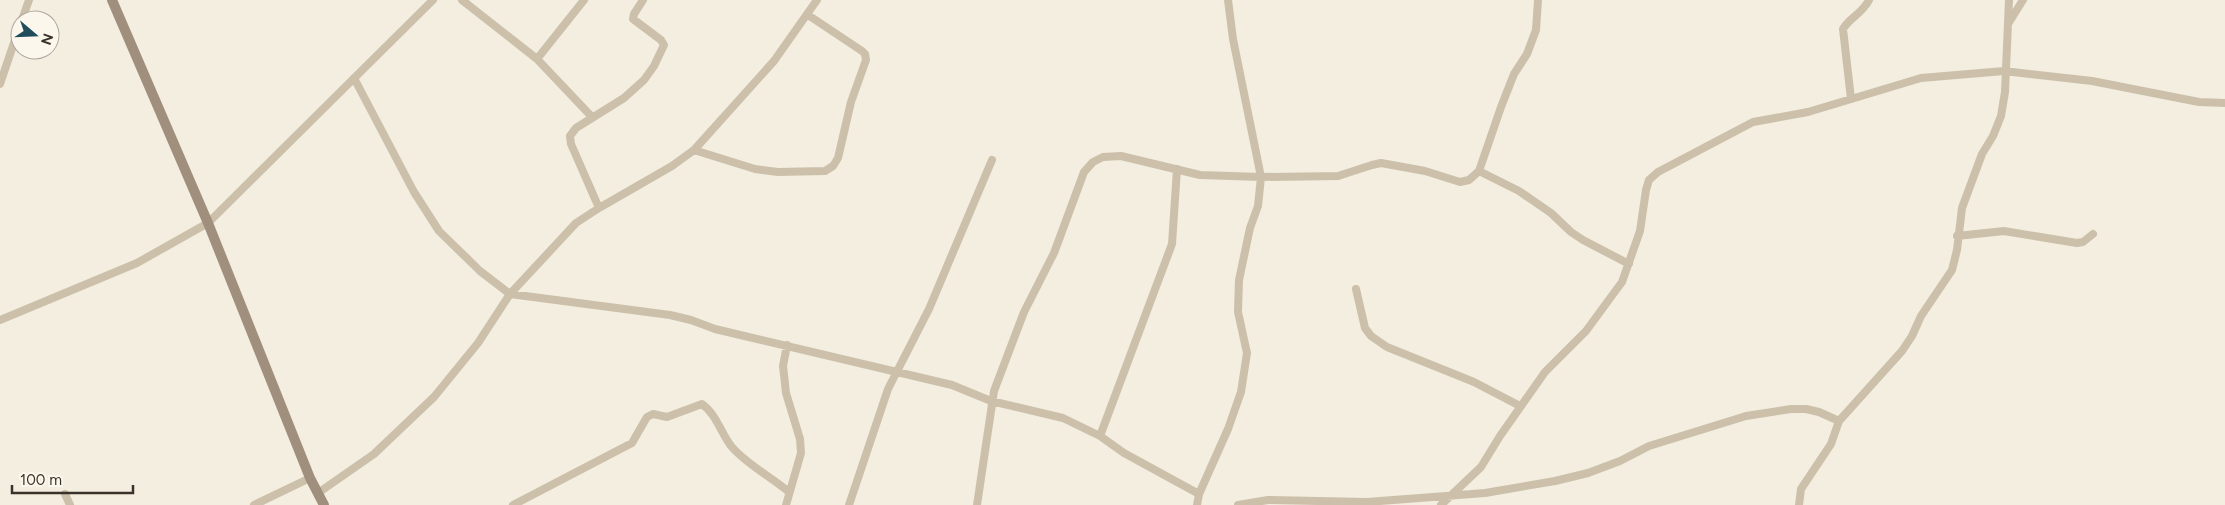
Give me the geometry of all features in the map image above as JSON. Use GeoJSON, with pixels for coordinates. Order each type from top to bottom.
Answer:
{"type":"FeatureCollection","features":[{"type":"Feature","properties":{"kind":"street"},"geometry":{"type":"LineString","coordinates":[[112,0],[208,222],[310,478],[324,505]]}},
{"type":"Feature","properties":{"kind":"street"},"geometry":{"type":"LineString","coordinates":[[0,320],[137,263],[208,222],[433,0]]}},
{"type":"Feature","properties":{"kind":"street"},"geometry":{"type":"LineString","coordinates":[[462,0],[537,59],[592,118]]}},
{"type":"Feature","properties":{"kind":"street"},"geometry":{"type":"LineString","coordinates":[[537,59],[584,0]]}},
{"type":"Feature","properties":{"kind":"street"},"geometry":{"type":"LineString","coordinates":[[599,208],[571,144],[570,136],[576,128],[624,98],[644,80],[654,66],[664,45],[661,40],[632,19],[643,0]]}},
{"type":"Feature","properties":{"kind":"street"},"geometry":{"type":"LineString","coordinates":[[318,492],[374,454],[434,397],[478,343],[510,294],[576,223],[672,166],[694,150],[774,62],[817,0]]}},
{"type":"Feature","properties":{"kind":"street"},"geometry":{"type":"LineString","coordinates":[[1197,505],[1199,494],[1228,429],[1241,392],[1247,353],[1238,312],[1240,280],[1250,228],[1258,206],[1261,177],[1233,39],[1228,0]]}},
{"type":"Feature","properties":{"kind":"street"},"geometry":{"type":"LineString","coordinates":[[977,505],[991,401],[1024,312],[1054,253],[1084,172],[1093,162],[1103,158],[1121,156],[1200,175],[1261,177],[1338,176],[1381,163],[1425,171],[1460,182],[1468,180],[1479,171],[1514,74],[1528,54],[1536,30],[1538,0]]}},
{"type":"Feature","properties":{"kind":"street"},"geometry":{"type":"LineString","coordinates":[[1852,98],[1843,30],[1847,23],[1863,11],[1869,0]]}},
{"type":"Feature","properties":{"kind":"street"},"geometry":{"type":"LineString","coordinates":[[1798,505],[1801,489],[1830,444],[1839,421],[1902,351],[1912,336],[1921,316],[1952,270],[1957,250],[1957,236],[1962,208],[1973,176],[2000,116],[2005,92],[2004,71],[2009,0]]}},
{"type":"Feature","properties":{"kind":"street"},"geometry":{"type":"LineString","coordinates":[[2008,24],[2023,0]]}},
{"type":"Feature","properties":{"kind":"street"},"geometry":{"type":"LineString","coordinates":[[694,150],[730,162],[778,172],[825,171],[833,166],[838,158],[851,102],[866,60],[865,54],[862,51],[808,15]]}},
{"type":"Feature","properties":{"kind":"street"},"geometry":{"type":"LineString","coordinates":[[0,84],[10,54]]}},
{"type":"Feature","properties":{"kind":"street"},"geometry":{"type":"LineString","coordinates":[[1441,505],[1447,497],[1481,467],[1520,406],[1545,372],[1586,331],[1622,282],[1630,264],[1640,231],[1649,180],[1658,172],[1753,122],[1808,112],[1921,78],[2004,71],[2092,81],[2190,100],[2225,103]]}},
{"type":"Feature","properties":{"kind":"street"},"geometry":{"type":"LineString","coordinates":[[354,78],[414,192],[439,232],[480,271],[510,294],[670,315],[715,328],[952,385],[991,401],[1063,418],[1100,436],[1124,453],[1199,494]]}},
{"type":"Feature","properties":{"kind":"street"},"geometry":{"type":"LineString","coordinates":[[848,505],[888,389],[929,309],[992,160]]}},
{"type":"Feature","properties":{"kind":"street"},"geometry":{"type":"LineString","coordinates":[[1100,436],[1172,244],[1177,169]]}},
{"type":"Feature","properties":{"kind":"street"},"geometry":{"type":"LineString","coordinates":[[1479,171],[1518,191],[1551,213],[1571,232],[1583,240],[1630,264]]}},
{"type":"Feature","properties":{"kind":"street"},"geometry":{"type":"LineString","coordinates":[[1957,236],[2004,231],[2077,243],[2083,242],[2093,234]]}},
{"type":"Feature","properties":{"kind":"street"},"geometry":{"type":"LineString","coordinates":[[1356,289],[1365,328],[1371,336],[1387,347],[1474,382],[1520,406]]}},
{"type":"Feature","properties":{"kind":"street"},"geometry":{"type":"LineString","coordinates":[[786,505],[801,453],[800,439],[786,393],[783,366],[787,345]]}},
{"type":"Feature","properties":{"kind":"street"},"geometry":{"type":"LineString","coordinates":[[513,505],[632,443],[647,417],[652,414],[666,417],[702,404],[716,420],[730,444],[741,456],[789,492]]}},
{"type":"Feature","properties":{"kind":"street"},"geometry":{"type":"LineString","coordinates":[[1238,505],[1268,500],[1367,502],[1447,497],[1516,489],[1580,475],[1620,461],[1649,446],[1746,416],[1791,409],[1806,409],[1819,412],[1839,421]]}},
{"type":"Feature","properties":{"kind":"street"},"geometry":{"type":"LineString","coordinates":[[254,505],[310,478]]}},
{"type":"Feature","properties":{"kind":"street"},"geometry":{"type":"LineString","coordinates":[[65,494],[70,505]]}}]}
